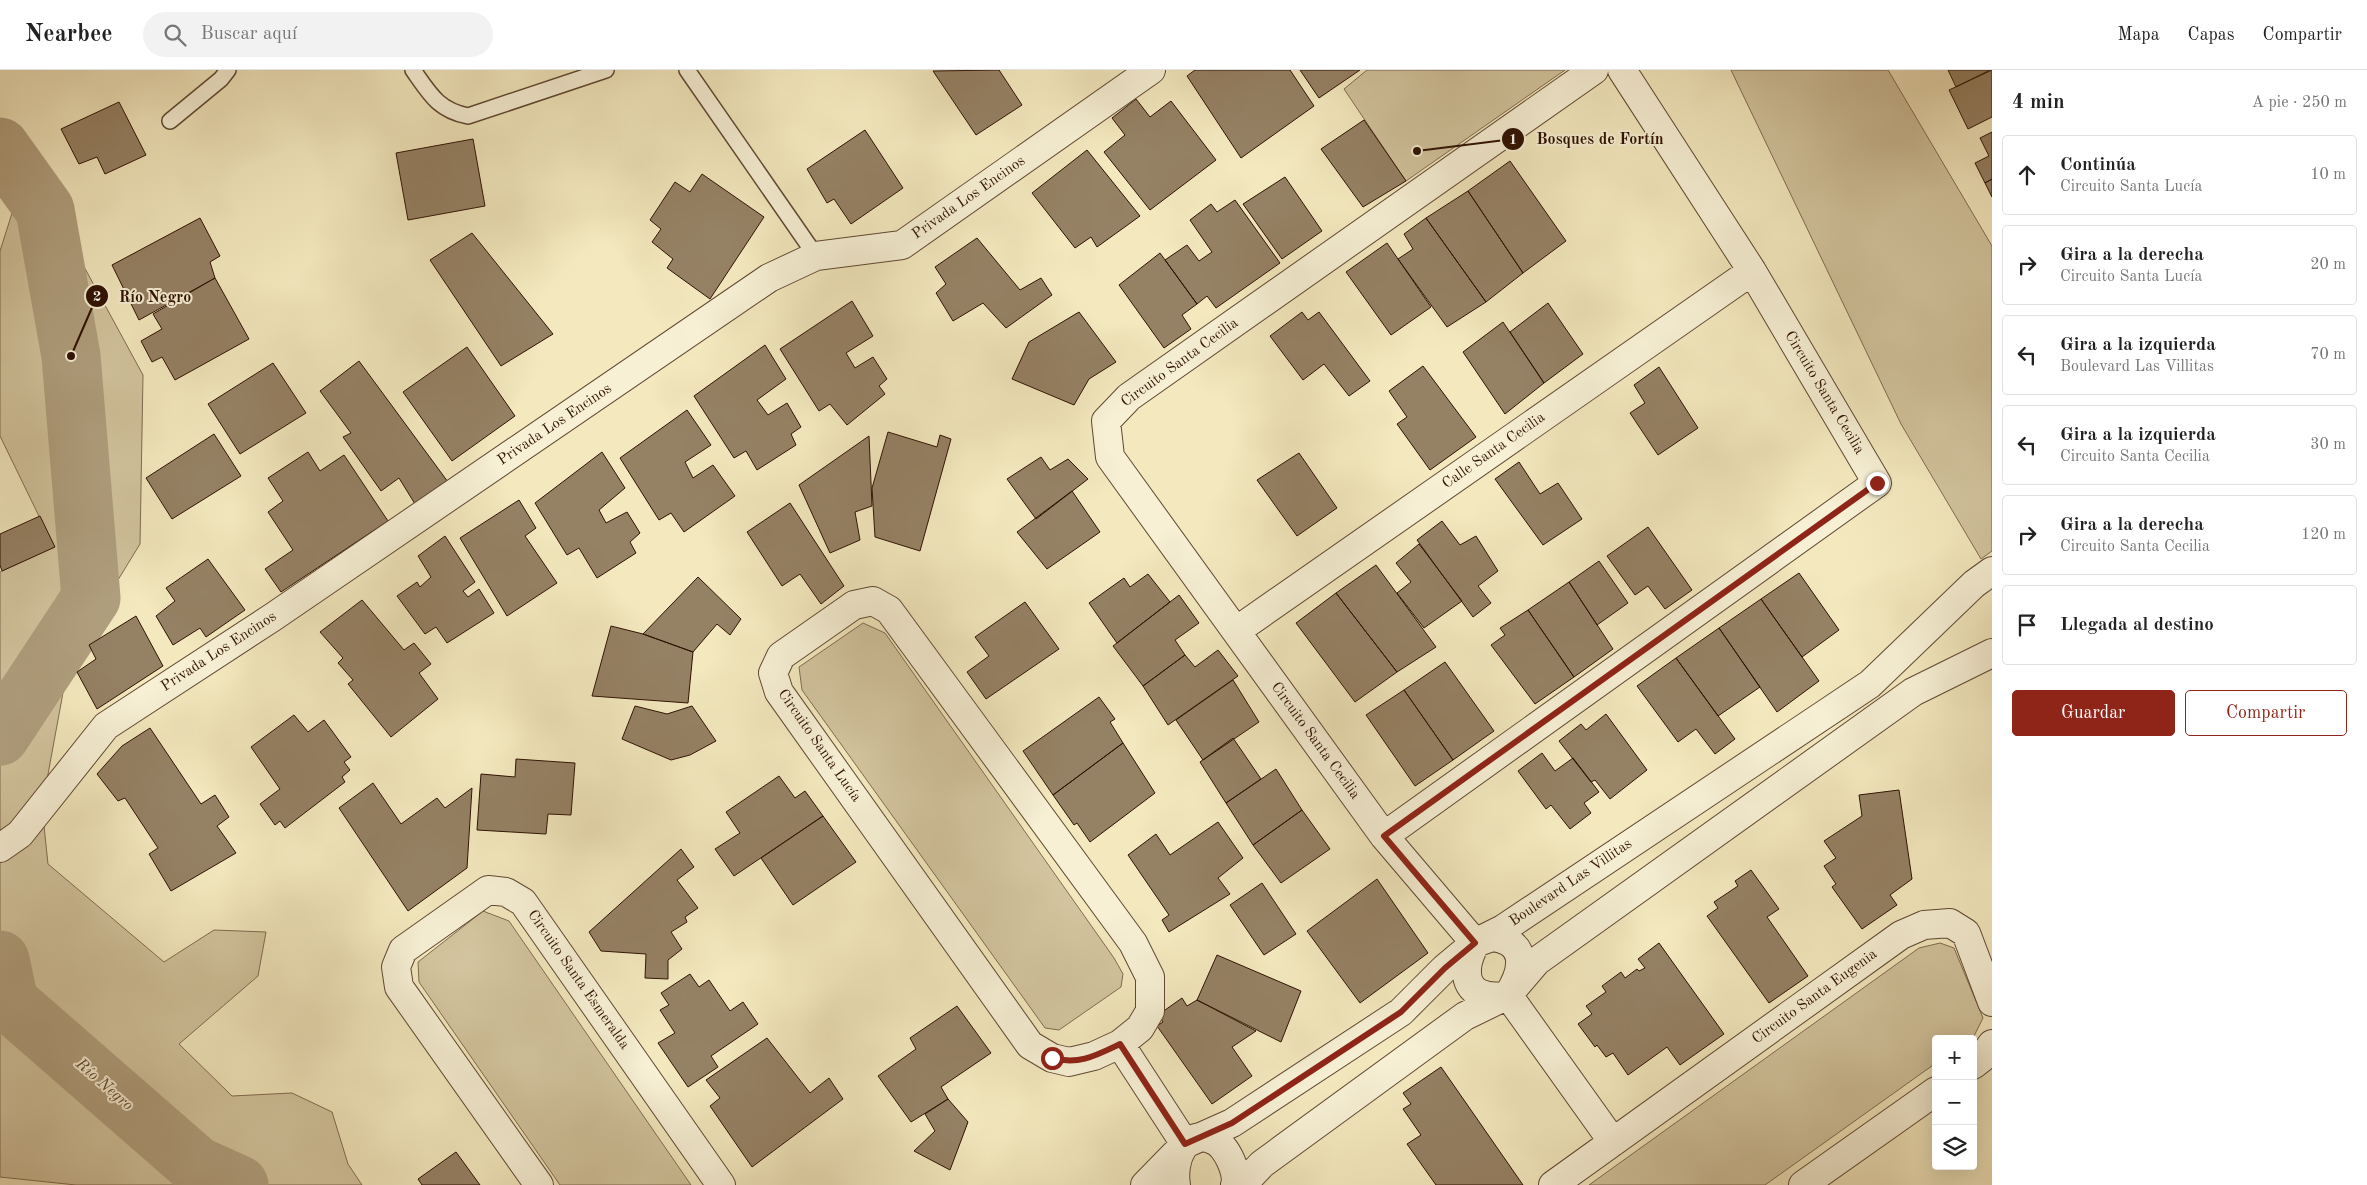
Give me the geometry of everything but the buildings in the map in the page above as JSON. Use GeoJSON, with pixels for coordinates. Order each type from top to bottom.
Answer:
{"type":"FeatureCollection","features":[{"type":"Feature","properties":{"kind":"street","name":"Privada Los Encinos"},"geometry":{"type":"LineString","coordinates":[[0,848],[20,834],[106,726],[281,612],[769,278],[816,256],[902,245],[1151,70]]}},
{"type":"Feature","properties":{"kind":"street","name":"Circuito Santa Cecilia"},"geometry":{"type":"LineString","coordinates":[[1475,943],[1384,836],[1110,456],[1106,421],[1129,398],[1594,70]]}},
{"type":"Feature","properties":{"kind":"street","name":"Circuito Santa Cecilia"},"geometry":{"type":"LineString","coordinates":[[1384,836],[1877,483],[1752,271],[1622,70]]}},
{"type":"Feature","properties":{"kind":"street","name":"Calle Santa Cecilia"},"geometry":{"type":"LineString","coordinates":[[1236,631],[1752,271]]}},
{"type":"Feature","properties":{"kind":"street","name":"Boulevard Las Villitas"},"geometry":{"type":"LineString","coordinates":[[1145,1185],[1185,1144],[1232,1123],[1401,1012],[1445,968],[1475,943],[1503,929],[1870,684],[1974,584],[1992,571]]}},
{"type":"Feature","properties":{"kind":"street","name":"Circuito Santa Lucía"},"geometry":{"type":"LineString","coordinates":[[873,601],[889,610],[1133,943],[1150,977],[1150,1010],[1140,1028],[1120,1044],[1094,1056],[1069,1062],[1052,1058],[1030,1045],[779,692],[773,673],[781,656],[854,605],[873,601]]}},
{"type":"Feature","properties":{"kind":"street"},"geometry":{"type":"LineString","coordinates":[[1242,1185],[1262,1164],[1465,1016],[1508,995],[1537,961],[1913,692],[1992,653]]}},
{"type":"Feature","properties":{"kind":"street","name":"Circuito Santa Esmeralda"},"geometry":{"type":"LineString","coordinates":[[538,1185],[399,987],[396,967],[403,950],[488,890],[506,892],[524,902],[721,1185]]}},
{"type":"Feature","properties":{"kind":"street","name":"Circuito Santa Eugenia"},"geometry":{"type":"LineString","coordinates":[[1553,1185],[1901,935],[1924,926],[1950,923],[1966,933],[1992,1002]]}},
{"type":"Feature","properties":{"kind":"street"},"geometry":{"type":"LineString","coordinates":[[1492,937],[1504,939],[1514,944],[1518,952],[1521,970],[1508,995],[1491,998],[1482,995],[1471,985],[1466,970],[1475,943],[1492,937]]}},
{"type":"Feature","properties":{"kind":"street"},"geometry":{"type":"LineString","coordinates":[[1508,995],[1613,1142]]}},
{"type":"Feature","properties":{"kind":"street"},"geometry":{"type":"LineString","coordinates":[[1120,1044],[1185,1144]]}},
{"type":"Feature","properties":{"kind":"street"},"geometry":{"type":"LineString","coordinates":[[1977,1061],[1982,1058],[1992,1044]]}},
{"type":"Feature","properties":{"kind":"street"},"geometry":{"type":"LineString","coordinates":[[1803,1185],[1932,1094]]}},
{"type":"Feature","properties":{"kind":"street"},"geometry":{"type":"LineString","coordinates":[[1176,1185],[1174,1170],[1177,1155],[1185,1144],[1206,1138],[1217,1141],[1237,1172],[1236,1185]]}},
{"type":"Feature","properties":{"kind":"lane"},"geometry":{"type":"LineString","coordinates":[[170,121],[221,79],[228,70]]}},
{"type":"Feature","properties":{"kind":"lane"},"geometry":{"type":"LineString","coordinates":[[413,70],[437,103],[451,113],[468,116],[606,70]]}},
{"type":"Feature","properties":{"kind":"lane"},"geometry":{"type":"LineString","coordinates":[[687,70],[816,256]]}},
{"type":"Feature","properties":{"kind":"shaded area"},"geometry":{"type":"Polygon","coordinates":[[[1367,70],[1565,70],[1406,181],[1344,89],[1367,70]]]}},
{"type":"Feature","properties":{"kind":"shaded area"},"geometry":{"type":"Polygon","coordinates":[[[1731,70],[1888,70],[1992,246],[1992,551],[1981,559],[1901,424],[1731,70]]]}},
{"type":"Feature","properties":{"kind":"shaded area"},"geometry":{"type":"Polygon","coordinates":[[[14,207],[76,252],[143,375],[140,544],[69,660],[42,807],[48,864],[164,962],[214,930],[266,932],[258,976],[179,1044],[232,1096],[292,1093],[332,1112],[348,1164],[362,1185],[76,1185],[0,1177],[0,572],[54,547],[0,436],[0,251],[14,207]]]}},
{"type":"Feature","properties":{"kind":"shaded area"},"geometry":{"type":"Polygon","coordinates":[[[863,623],[885,633],[1114,958],[1123,974],[1121,987],[1059,1030],[1045,1028],[802,690],[799,667],[863,623]]]}},
{"type":"Feature","properties":{"kind":"shaded area"},"geometry":{"type":"Polygon","coordinates":[[[483,911],[509,921],[691,1185],[560,1185],[419,982],[418,962],[483,911]]]}},
{"type":"Feature","properties":{"kind":"shaded area"},"geometry":{"type":"Polygon","coordinates":[[[1940,943],[1954,948],[1983,1018],[1974,1035],[1932,1035],[1932,1066],[1765,1185],[1589,1185],[1919,948],[1940,943]]]}},
{"type":"Feature","properties":{"kind":"waterway","name":"Río Negro"},"geometry":{"type":"LineString","coordinates":[[0,147],[45,210],[71,356],[91,598],[0,736]]}},
{"type":"Feature","properties":{"kind":"waterway","name":"Río Negro"},"geometry":{"type":"LineString","coordinates":[[0,960],[9,1002],[197,1166],[239,1185]]}},
{"type":"Feature","properties":{"kind":"place","name":"Bosques de Fortín"},"geometry":{"type":"Point","coordinates":[1417,151]}},
{"type":"Feature","properties":{"kind":"place","name":"Río Negro"},"geometry":{"type":"Point","coordinates":[71,356]}},
{"type":"Feature","properties":{"kind":"route"},"geometry":{"type":"LineString","coordinates":[[1052,1058],[1069,1062],[1094,1056],[1120,1044],[1185,1144],[1232,1123],[1401,1012],[1445,968],[1475,943],[1384,836],[1877,483]]}}]}
